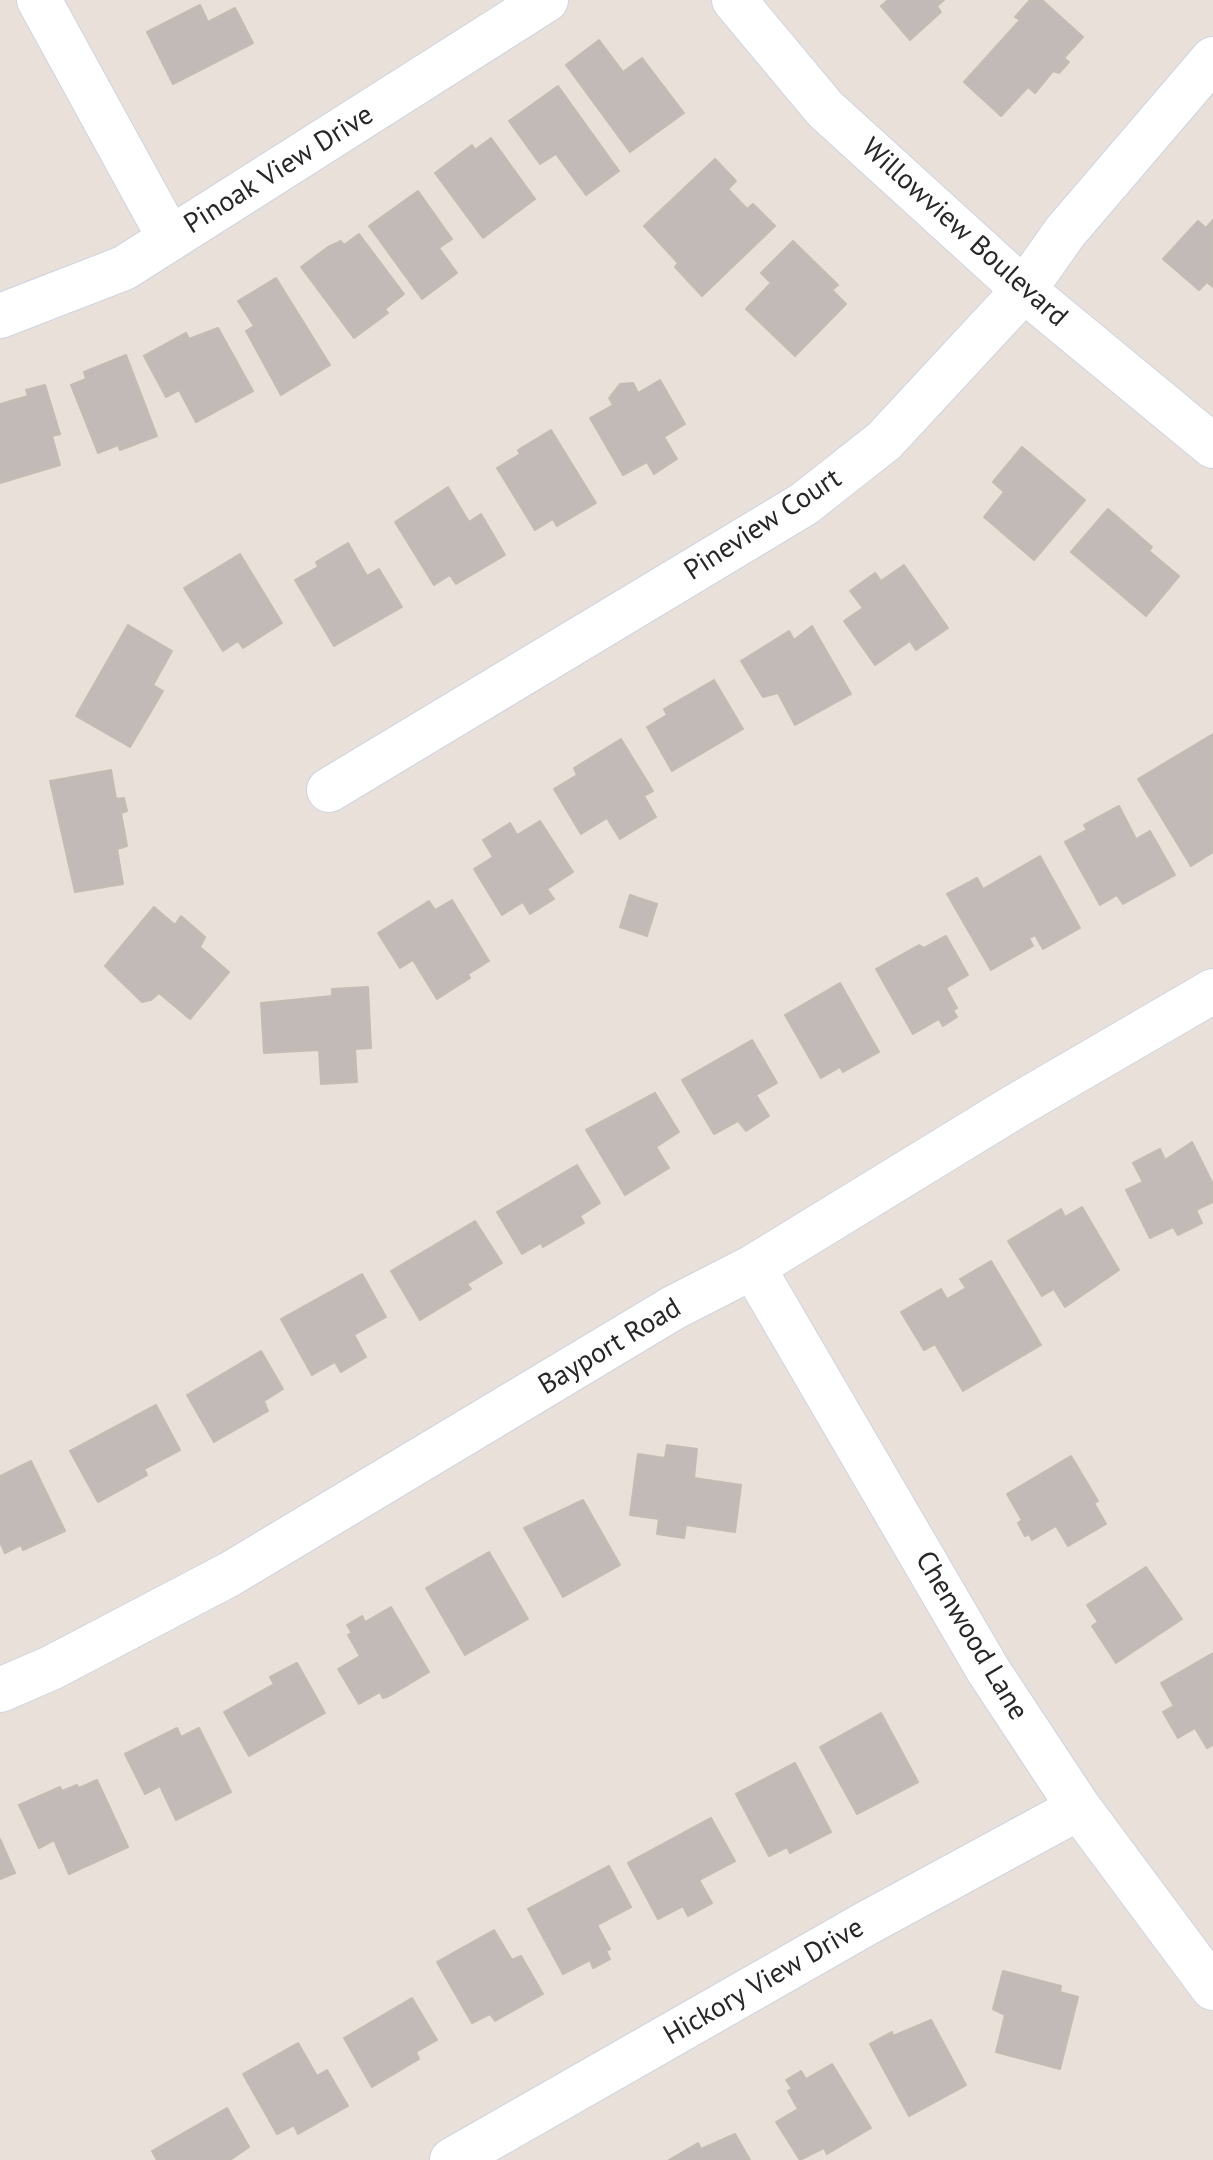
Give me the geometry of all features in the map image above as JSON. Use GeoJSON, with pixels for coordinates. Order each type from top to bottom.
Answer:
{"type":"FeatureCollection","features":[{"type":"Feature","properties":{"kind":"street"},"geometry":{"type":"LineString","coordinates":[[39,0],[170,239]]}},
{"type":"Feature","properties":{"kind":"street","name":"Pinoak View Drive"},"geometry":{"type":"LineString","coordinates":[[0,316],[124,268],[546,0]]}},
{"type":"Feature","properties":{"kind":"street","name":"Willowview Boulevard"},"geometry":{"type":"LineString","coordinates":[[734,0],[825,109],[1024,290],[1213,446]]}},
{"type":"Feature","properties":{"kind":"street","name":"Pineview Court"},"geometry":{"type":"LineString","coordinates":[[329,790],[804,504],[884,441],[1024,290],[1065,232],[1213,59]]}},
{"type":"Feature","properties":{"kind":"street","name":"Bayport Road"},"geometry":{"type":"LineString","coordinates":[[0,1690],[108,1639],[230,1574],[673,1308],[753,1267],[1014,1107],[1213,991]]}},
{"type":"Feature","properties":{"kind":"street","name":"Chenwood Lane"},"geometry":{"type":"LineString","coordinates":[[753,1267],[988,1670],[1079,1808],[1213,1988]]}},
{"type":"Feature","properties":{"kind":"street","name":"Hickory View Drive"},"geometry":{"type":"LineString","coordinates":[[452,2160],[867,1923],[1079,1808]]}},
{"type":"Feature","properties":{"kind":"building"},"geometry":{"type":"Polygon","coordinates":[[[888,0],[944,0],[937,6],[941,12],[910,40],[881,6],[888,0]]]}},
{"type":"Feature","properties":{"kind":"building"},"geometry":{"type":"Polygon","coordinates":[[[1030,0],[1042,0],[1083,37],[1064,58],[1069,62],[1059,73],[1053,71],[1035,93],[1028,87],[1001,116],[964,82],[1020,20],[1015,17],[1030,0]]]}},
{"type":"Feature","properties":{"kind":"building"},"geometry":{"type":"Polygon","coordinates":[[[200,5],[208,22],[235,8],[253,43],[173,84],[147,32],[200,5]]]}},
{"type":"Feature","properties":{"kind":"building"},"geometry":{"type":"Polygon","coordinates":[[[599,40],[623,72],[642,58],[684,113],[630,152],[566,65],[599,40]]]}},
{"type":"Feature","properties":{"kind":"building"},"geometry":{"type":"Polygon","coordinates":[[[558,86],[619,171],[586,195],[556,154],[540,164],[509,121],[558,86]]]}},
{"type":"Feature","properties":{"kind":"building"},"geometry":{"type":"Polygon","coordinates":[[[491,138],[535,199],[483,238],[435,173],[472,145],[475,150],[491,138]]]}},
{"type":"Feature","properties":{"kind":"building"},"geometry":{"type":"Polygon","coordinates":[[[715,159],[736,181],[728,189],[747,209],[753,204],[775,226],[702,296],[675,267],[678,263],[644,226],[715,159]]]}},
{"type":"Feature","properties":{"kind":"building"},"geometry":{"type":"Polygon","coordinates":[[[418,191],[452,239],[439,248],[457,273],[422,299],[369,226],[418,191]]]}},
{"type":"Feature","properties":{"kind":"building"},"geometry":{"type":"Polygon","coordinates":[[[1213,220],[1213,287],[1207,282],[1199,290],[1163,259],[1198,221],[1206,228],[1213,220]]]}},
{"type":"Feature","properties":{"kind":"building"},"geometry":{"type":"Polygon","coordinates":[[[359,234],[404,294],[385,309],[388,313],[354,338],[301,267],[328,247],[341,241],[344,245],[359,234]]]}},
{"type":"Feature","properties":{"kind":"building"},"geometry":{"type":"Polygon","coordinates":[[[793,241],[838,285],[832,290],[846,304],[795,356],[746,309],[771,283],[761,273],[793,241]]]}},
{"type":"Feature","properties":{"kind":"building"},"geometry":{"type":"Polygon","coordinates":[[[276,278],[330,365],[281,395],[246,331],[254,326],[238,301],[276,278]]]}},
{"type":"Feature","properties":{"kind":"building"},"geometry":{"type":"Polygon","coordinates":[[[218,328],[253,391],[196,422],[179,390],[166,397],[144,356],[186,333],[189,339],[218,328]]]}},
{"type":"Feature","properties":{"kind":"building"},"geometry":{"type":"Polygon","coordinates":[[[126,355],[157,436],[120,450],[118,445],[98,453],[71,385],[86,379],[84,372],[126,355]]]}},
{"type":"Feature","properties":{"kind":"building"},"geometry":{"type":"Polygon","coordinates":[[[660,380],[685,424],[664,437],[677,459],[654,474],[647,462],[623,475],[590,418],[613,405],[609,398],[620,384],[633,383],[638,393],[660,380]]]}},
{"type":"Feature","properties":{"kind":"building"},"geometry":{"type":"Polygon","coordinates":[[[45,385],[60,434],[52,436],[60,465],[0,483],[0,404],[28,396],[26,390],[45,385]]]}},
{"type":"Feature","properties":{"kind":"building"},"geometry":{"type":"Polygon","coordinates":[[[551,430],[596,503],[557,526],[553,519],[535,530],[497,468],[520,454],[518,450],[551,430]]]}},
{"type":"Feature","properties":{"kind":"building"},"geometry":{"type":"Polygon","coordinates":[[[1022,447],[1085,500],[1034,560],[984,517],[1004,492],[993,482],[1022,447]]]}},
{"type":"Feature","properties":{"kind":"building"},"geometry":{"type":"Polygon","coordinates":[[[448,487],[469,522],[481,514],[505,555],[456,584],[450,575],[434,585],[395,522],[448,487]]]}},
{"type":"Feature","properties":{"kind":"building"},"geometry":{"type":"Polygon","coordinates":[[[1108,509],[1152,547],[1149,551],[1179,576],[1146,616],[1071,552],[1108,509]]]}},
{"type":"Feature","properties":{"kind":"building"},"geometry":{"type":"Polygon","coordinates":[[[348,543],[367,576],[379,569],[402,607],[334,646],[295,580],[318,567],[316,562],[348,543]]]}},
{"type":"Feature","properties":{"kind":"building"},"geometry":{"type":"Polygon","coordinates":[[[240,554],[282,623],[243,648],[238,641],[223,651],[184,588],[240,554]]]}},
{"type":"Feature","properties":{"kind":"building"},"geometry":{"type":"Polygon","coordinates":[[[904,565],[948,628],[916,650],[910,641],[875,665],[844,621],[863,608],[850,591],[875,573],[881,581],[904,565]]]}},
{"type":"Feature","properties":{"kind":"building"},"geometry":{"type":"Polygon","coordinates":[[[128,625],[172,651],[153,685],[163,691],[130,747],[76,716],[128,625]]]}},
{"type":"Feature","properties":{"kind":"building"},"geometry":{"type":"Polygon","coordinates":[[[812,626],[851,694],[795,725],[778,693],[763,697],[741,661],[789,631],[794,640],[812,626]]]}},
{"type":"Feature","properties":{"kind":"building"},"geometry":{"type":"Polygon","coordinates":[[[714,680],[743,729],[672,771],[647,727],[667,715],[664,709],[714,680]]]}},
{"type":"Feature","properties":{"kind":"building"},"geometry":{"type":"Polygon","coordinates":[[[1213,734],[1213,852],[1191,866],[1138,779],[1213,734]]]}},
{"type":"Feature","properties":{"kind":"building"},"geometry":{"type":"Polygon","coordinates":[[[621,739],[653,791],[644,796],[656,817],[620,839],[607,818],[581,834],[554,789],[577,775],[574,768],[621,739]]]}},
{"type":"Feature","properties":{"kind":"building"},"geometry":{"type":"Polygon","coordinates":[[[111,770],[116,799],[124,798],[127,811],[121,813],[127,846],[117,849],[123,884],[75,892],[50,781],[111,770]]]}},
{"type":"Feature","properties":{"kind":"building"},"geometry":{"type":"Polygon","coordinates":[[[1119,806],[1136,839],[1150,831],[1175,875],[1123,904],[1117,895],[1100,905],[1065,842],[1087,830],[1084,825],[1119,806]]]}},
{"type":"Feature","properties":{"kind":"building"},"geometry":{"type":"Polygon","coordinates":[[[540,821],[573,872],[547,889],[554,899],[530,914],[523,902],[502,915],[474,869],[493,857],[483,840],[510,823],[517,835],[540,821]]]}},
{"type":"Feature","properties":{"kind":"building"},"geometry":{"type":"Polygon","coordinates":[[[1040,856],[1080,928],[1043,949],[1035,935],[1029,938],[1033,946],[991,970],[947,894],[977,878],[983,889],[1040,856]]]}},
{"type":"Feature","properties":{"kind":"building"},"geometry":{"type":"Polygon","coordinates":[[[630,895],[657,904],[647,936],[620,927],[630,895]]]}},
{"type":"Feature","properties":{"kind":"building"},"geometry":{"type":"Polygon","coordinates":[[[452,900],[489,961],[468,974],[470,978],[437,999],[413,960],[400,968],[378,933],[429,901],[435,910],[452,900]]]}},
{"type":"Feature","properties":{"kind":"building"},"geometry":{"type":"Polygon","coordinates":[[[154,907],[175,925],[181,916],[205,937],[200,947],[229,972],[190,1019],[159,993],[151,1000],[142,1002],[105,966],[154,907]]]}},
{"type":"Feature","properties":{"kind":"building"},"geometry":{"type":"Polygon","coordinates":[[[946,936],[968,975],[946,988],[957,1008],[953,1010],[957,1017],[943,1026],[939,1019],[913,1034],[876,969],[919,945],[924,948],[946,936]]]}},
{"type":"Feature","properties":{"kind":"building"},"geometry":{"type":"Polygon","coordinates":[[[840,983],[879,1052],[843,1072],[840,1067],[821,1078],[785,1015],[840,983]]]}},
{"type":"Feature","properties":{"kind":"building"},"geometry":{"type":"Polygon","coordinates":[[[368,987],[371,1048],[355,1049],[357,1082],[321,1084],[319,1050],[264,1053],[261,1003],[332,996],[332,989],[368,987]]]}},
{"type":"Feature","properties":{"kind":"building"},"geometry":{"type":"Polygon","coordinates":[[[752,1040],[777,1083],[756,1095],[769,1116],[746,1131],[738,1121],[714,1134],[682,1080],[752,1040]]]}},
{"type":"Feature","properties":{"kind":"building"},"geometry":{"type":"Polygon","coordinates":[[[655,1093],[679,1132],[656,1147],[669,1168],[625,1195],[586,1130],[655,1093]]]}},
{"type":"Feature","properties":{"kind":"building"},"geometry":{"type":"Polygon","coordinates":[[[1192,1142],[1213,1184],[1213,1202],[1196,1210],[1202,1223],[1178,1235],[1173,1227],[1150,1238],[1126,1190],[1143,1182],[1133,1163],[1160,1149],[1165,1160],[1192,1142]]]}},
{"type":"Feature","properties":{"kind":"building"},"geometry":{"type":"Polygon","coordinates":[[[577,1165],[600,1203],[580,1216],[584,1223],[543,1247],[541,1243],[522,1254],[497,1212],[577,1165]]]}},
{"type":"Feature","properties":{"kind":"building"},"geometry":{"type":"Polygon","coordinates":[[[1082,1207],[1119,1270],[1065,1307],[1054,1289],[1042,1296],[1008,1241],[1061,1209],[1065,1217],[1082,1207]]]}},
{"type":"Feature","properties":{"kind":"building"},"geometry":{"type":"Polygon","coordinates":[[[475,1221],[502,1263],[467,1284],[471,1289],[420,1320],[391,1271],[475,1221]]]}},
{"type":"Feature","properties":{"kind":"building"},"geometry":{"type":"Polygon","coordinates":[[[991,1261],[1041,1345],[963,1391],[935,1344],[924,1350],[901,1312],[941,1289],[947,1299],[966,1288],[960,1279],[991,1261]]]}},
{"type":"Feature","properties":{"kind":"building"},"geometry":{"type":"Polygon","coordinates":[[[362,1274],[386,1317],[354,1335],[366,1357],[341,1372],[335,1362],[312,1375],[281,1319],[362,1274]]]}},
{"type":"Feature","properties":{"kind":"building"},"geometry":{"type":"Polygon","coordinates":[[[261,1351],[283,1389],[264,1401],[268,1411],[214,1442],[187,1395],[261,1351]]]}},
{"type":"Feature","properties":{"kind":"building"},"geometry":{"type":"Polygon","coordinates":[[[156,1405],[180,1450],[144,1469],[147,1475],[98,1502],[70,1451],[156,1405]]]}},
{"type":"Feature","properties":{"kind":"building"},"geometry":{"type":"Polygon","coordinates":[[[667,1445],[697,1449],[694,1478],[741,1485],[735,1532],[686,1525],[684,1538],[657,1534],[659,1519],[630,1515],[638,1454],[665,1458],[667,1445]]]}},
{"type":"Feature","properties":{"kind":"building"},"geometry":{"type":"Polygon","coordinates":[[[1071,1456],[1098,1501],[1094,1503],[1106,1524],[1068,1546],[1056,1526],[1032,1540],[1029,1534],[1025,1536],[1018,1523],[1022,1520],[1007,1494],[1071,1456]]]}},
{"type":"Feature","properties":{"kind":"building"},"geometry":{"type":"Polygon","coordinates":[[[31,1461],[65,1531],[23,1550],[21,1545],[5,1553],[0,1542],[0,1476],[31,1461]]]}},
{"type":"Feature","properties":{"kind":"building"},"geometry":{"type":"Polygon","coordinates":[[[583,1500],[620,1565],[563,1597],[524,1528],[583,1500]]]}},
{"type":"Feature","properties":{"kind":"building"},"geometry":{"type":"Polygon","coordinates":[[[489,1552],[528,1619],[465,1655],[426,1588],[489,1552]]]}},
{"type":"Feature","properties":{"kind":"building"},"geometry":{"type":"Polygon","coordinates":[[[1146,1567],[1182,1619],[1116,1663],[1092,1626],[1098,1622],[1087,1605],[1146,1567]]]}},
{"type":"Feature","properties":{"kind":"building"},"geometry":{"type":"Polygon","coordinates":[[[391,1607],[429,1672],[389,1696],[383,1698],[380,1692],[359,1704],[338,1669],[360,1656],[348,1635],[352,1633],[347,1625],[362,1616],[365,1622],[391,1607]]]}},
{"type":"Feature","properties":{"kind":"building"},"geometry":{"type":"Polygon","coordinates":[[[1213,1653],[1213,1745],[1207,1748],[1195,1728],[1178,1738],[1163,1712],[1174,1706],[1161,1683],[1213,1653]]]}},
{"type":"Feature","properties":{"kind":"building"},"geometry":{"type":"Polygon","coordinates":[[[297,1663],[325,1713],[249,1756],[224,1712],[274,1684],[270,1677],[297,1663]]]}},
{"type":"Feature","properties":{"kind":"building"},"geometry":{"type":"Polygon","coordinates":[[[881,1713],[918,1782],[857,1814],[820,1747],[881,1713]]]}},
{"type":"Feature","properties":{"kind":"building"},"geometry":{"type":"Polygon","coordinates":[[[177,1728],[181,1737],[199,1728],[231,1792],[176,1820],[160,1786],[145,1794],[125,1754],[177,1728]]]}},
{"type":"Feature","properties":{"kind":"building"},"geometry":{"type":"Polygon","coordinates":[[[795,1763],[831,1832],[790,1853],[787,1847],[769,1856],[736,1794],[795,1763]]]}},
{"type":"Feature","properties":{"kind":"building"},"geometry":{"type":"Polygon","coordinates":[[[97,1780],[128,1847],[69,1874],[54,1840],[39,1848],[19,1805],[60,1787],[62,1791],[77,1785],[79,1788],[97,1780]]]}},
{"type":"Feature","properties":{"kind":"building"},"geometry":{"type":"Polygon","coordinates":[[[711,1818],[735,1861],[699,1880],[712,1903],[688,1916],[683,1906],[658,1919],[628,1863],[711,1818]]]}},
{"type":"Feature","properties":{"kind":"building"},"geometry":{"type":"Polygon","coordinates":[[[0,1839],[15,1873],[0,1879],[0,1839]]]}},
{"type":"Feature","properties":{"kind":"building"},"geometry":{"type":"Polygon","coordinates":[[[609,1866],[631,1907],[597,1925],[610,1949],[606,1951],[610,1959],[593,1968],[590,1960],[563,1974],[528,1909],[609,1866]]]}},
{"type":"Feature","properties":{"kind":"building"},"geometry":{"type":"Polygon","coordinates":[[[494,1930],[512,1960],[521,1956],[543,1994],[495,2021],[490,2014],[472,2023],[437,1962],[494,1930]]]}},
{"type":"Feature","properties":{"kind":"building"},"geometry":{"type":"Polygon","coordinates":[[[1003,1971],[1061,1986],[1060,1992],[1078,1997],[1060,2069],[996,2052],[1005,2015],[993,2009],[1003,1971]]]}},
{"type":"Feature","properties":{"kind":"building"},"geometry":{"type":"Polygon","coordinates":[[[412,1998],[437,2040],[416,2052],[419,2059],[372,2087],[344,2038],[412,1998]]]}},
{"type":"Feature","properties":{"kind":"building"},"geometry":{"type":"Polygon","coordinates":[[[931,2020],[966,2085],[909,2116],[870,2044],[892,2032],[893,2036],[931,2020]]]}},
{"type":"Feature","properties":{"kind":"building"},"geometry":{"type":"Polygon","coordinates":[[[298,2043],[317,2076],[327,2070],[348,2106],[298,2134],[294,2125],[277,2134],[243,2074],[298,2043]]]}},
{"type":"Feature","properties":{"kind":"building"},"geometry":{"type":"Polygon","coordinates":[[[832,2064],[871,2128],[827,2154],[824,2148],[800,2160],[776,2122],[798,2109],[786,2080],[801,2071],[806,2079],[832,2064]]]}},
{"type":"Feature","properties":{"kind":"building"},"geometry":{"type":"Polygon","coordinates":[[[227,2108],[249,2147],[230,2160],[157,2160],[152,2151],[227,2108]]]}},
{"type":"Feature","properties":{"kind":"building"},"geometry":{"type":"Polygon","coordinates":[[[735,2134],[750,2160],[669,2160],[698,2143],[701,2149],[735,2134]]]}}]}
